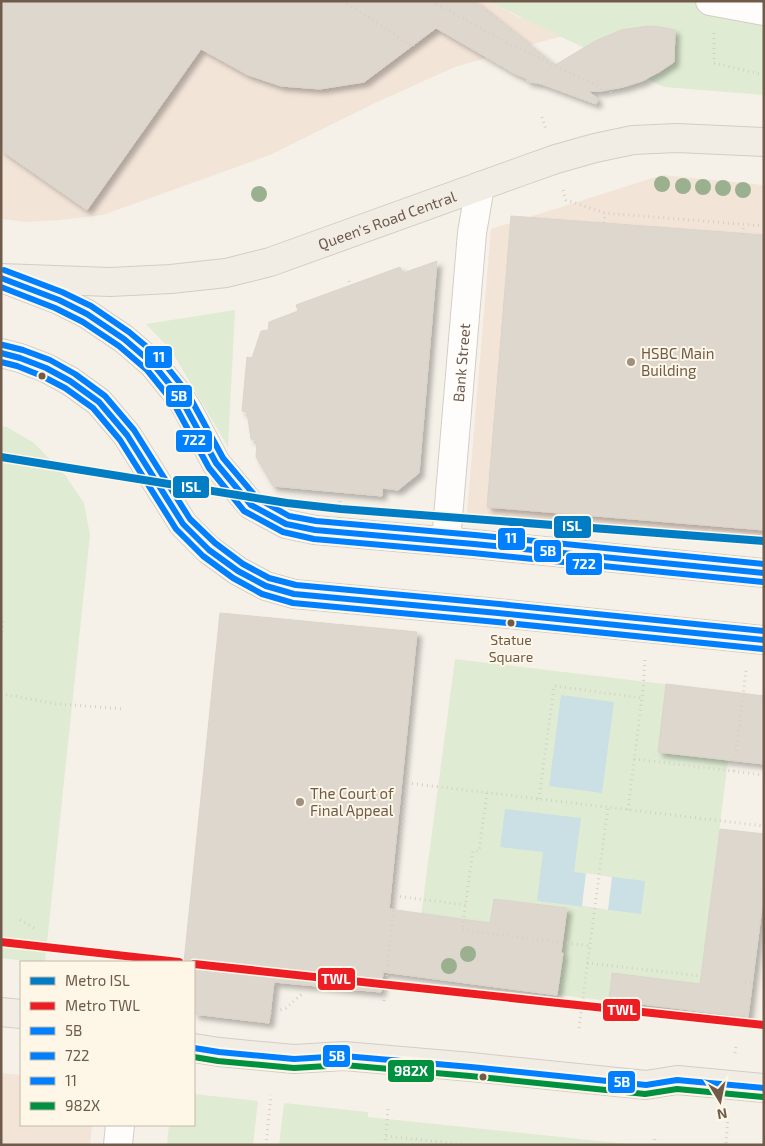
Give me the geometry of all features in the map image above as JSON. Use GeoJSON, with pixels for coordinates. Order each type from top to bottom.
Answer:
{"type":"FeatureCollection","features":[{"type":"Feature","properties":{"kind":"main road","name":"Queen's Road Central"},"geometry":{"type":"LineString","coordinates":[[3,279],[110,282],[171,279],[226,273],[270,262],[556,159],[595,148],[633,140],[677,138],[764,142]]}},
{"type":"Feature","properties":{"kind":"main road"},"geometry":{"type":"LineString","coordinates":[[1,1012],[20,1014]]}},
{"type":"Feature","properties":{"kind":"main road"},"geometry":{"type":"LineString","coordinates":[[195,1048],[294,1059],[344,1056],[646,1085],[677,1080],[764,1088]]}},
{"type":"Feature","properties":{"kind":"street"},"geometry":{"type":"LineString","coordinates":[[710,1],[764,11]]}},
{"type":"Feature","properties":{"kind":"street","name":"Bank Street"},"geometry":{"type":"LineString","coordinates":[[446,541],[472,233],[480,186]]}},
{"type":"Feature","properties":{"kind":"street"},"geometry":{"type":"LineString","coordinates":[[3,279],[59,300],[88,314],[124,339],[153,364],[180,397],[216,463],[251,505],[286,524],[315,530],[446,541],[764,573]]}},
{"type":"Feature","properties":{"kind":"street"},"geometry":{"type":"LineString","coordinates":[[1,353],[46,368],[70,381],[99,402],[127,435],[183,524],[209,550],[238,571],[266,586],[294,594],[764,640]]}},
{"type":"Feature","properties":{"kind":"street"},"geometry":{"type":"LineString","coordinates":[[118,1145],[120,1126]]}},
{"type":"Feature","properties":{"kind":"path"},"geometry":{"type":"LineString","coordinates":[[343,1],[412,47],[423,36]]}},
{"type":"Feature","properties":{"kind":"path"},"geometry":{"type":"LineString","coordinates":[[432,1],[508,43],[618,96]]}},
{"type":"Feature","properties":{"kind":"path"},"geometry":{"type":"LineString","coordinates":[[714,41],[714,63],[764,76]]}},
{"type":"Feature","properties":{"kind":"path"},"geometry":{"type":"LineString","coordinates":[[566,200],[606,213],[764,226]]}},
{"type":"Feature","properties":{"kind":"path"},"geometry":{"type":"LineString","coordinates":[[604,223],[606,213]]}},
{"type":"Feature","properties":{"kind":"path"},"geometry":{"type":"LineString","coordinates":[[742,234],[744,225]]}},
{"type":"Feature","properties":{"kind":"path"},"geometry":{"type":"LineString","coordinates":[[1,618],[1,639]]}},
{"type":"Feature","properties":{"kind":"path"},"geometry":{"type":"LineString","coordinates":[[384,1002],[422,635]]}},
{"type":"Feature","properties":{"kind":"path"},"geometry":{"type":"LineString","coordinates":[[628,810],[642,698],[645,652]]}},
{"type":"Feature","properties":{"kind":"path"},"geometry":{"type":"LineString","coordinates":[[734,771],[746,667]]}},
{"type":"Feature","properties":{"kind":"path"},"geometry":{"type":"LineString","coordinates":[[539,799],[554,686],[642,698]]}},
{"type":"Feature","properties":{"kind":"path"},"geometry":{"type":"LineString","coordinates":[[1,694],[58,704],[125,709]]}},
{"type":"Feature","properties":{"kind":"path"},"geometry":{"type":"LineString","coordinates":[[634,759],[764,775]]}},
{"type":"Feature","properties":{"kind":"path"},"geometry":{"type":"LineString","coordinates":[[407,783],[764,826]]}},
{"type":"Feature","properties":{"kind":"path"},"geometry":{"type":"LineString","coordinates":[[487,793],[479,852],[473,851],[462,930],[590,946]]}},
{"type":"Feature","properties":{"kind":"path"},"geometry":{"type":"LineString","coordinates":[[579,1028],[608,807]]}},
{"type":"Feature","properties":{"kind":"path"},"geometry":{"type":"LineString","coordinates":[[395,896],[466,905]]}},
{"type":"Feature","properties":{"kind":"path"},"geometry":{"type":"LineString","coordinates":[[20,920],[36,929]]}},
{"type":"Feature","properties":{"kind":"path"},"geometry":{"type":"LineString","coordinates":[[587,963],[701,976]]}},
{"type":"Feature","properties":{"kind":"path"},"geometry":{"type":"LineString","coordinates":[[745,982],[753,983]]}},
{"type":"Feature","properties":{"kind":"path"},"geometry":{"type":"LineString","coordinates":[[271,1013],[286,1008],[302,994]]}},
{"type":"Feature","properties":{"kind":"path"},"geometry":{"type":"LineString","coordinates":[[266,1145],[272,1095]]}},
{"type":"Feature","properties":{"kind":"path"},"geometry":{"type":"LineString","coordinates":[[384,1145],[388,1109]]}},
{"type":"Feature","properties":{"kind":"path"},"geometry":{"type":"LineString","coordinates":[[726,1143],[727,1128]]}},
{"type":"Feature","properties":{"kind":"path"},"geometry":{"type":"LineString","coordinates":[[386,1136],[468,1145]]}},
{"type":"Feature","properties":{"kind":"path"},"geometry":{"type":"LineString","coordinates":[[654,1145],[655,1137]]}},
{"type":"Feature","properties":{"kind":"shaded area"},"geometry":{"type":"Polygon","coordinates":[[[1,1],[488,1],[521,18],[543,1],[593,29],[455,67],[373,104],[270,155],[103,215],[27,222],[1,219],[1,1]]]}},
{"type":"Feature","properties":{"kind":"shaded area","name":"HSBC Main Building"},"geometry":{"type":"Polygon","coordinates":[[[662,175],[764,185],[764,537],[467,513],[491,229],[662,175]]]}},
{"type":"Feature","properties":{"kind":"shaded area"},"geometry":{"type":"Polygon","coordinates":[[[561,695],[614,702],[602,793],[549,786],[561,695]]]}},
{"type":"Feature","properties":{"kind":"shaded area"},"geometry":{"type":"Polygon","coordinates":[[[505,809],[581,818],[574,872],[645,881],[641,914],[537,901],[543,852],[500,847],[505,809]]]}},
{"type":"Feature","properties":{"kind":"shaded area"},"geometry":{"type":"Polygon","coordinates":[[[1,1073],[20,1075],[20,1126],[92,1126],[90,1145],[1,1145],[1,1073]]]}},
{"type":"Feature","properties":{"kind":"green space"},"geometry":{"type":"Polygon","coordinates":[[[488,1],[764,1],[764,95],[664,87],[488,1]]]}},
{"type":"Feature","properties":{"kind":"green space"},"geometry":{"type":"Polygon","coordinates":[[[235,310],[228,447],[171,350],[146,324],[235,310]]]}},
{"type":"Feature","properties":{"kind":"green space"},"geometry":{"type":"Polygon","coordinates":[[[1,426],[7,427],[34,443],[65,475],[84,503],[90,535],[45,961],[1,958],[1,426]]]}},
{"type":"Feature","properties":{"kind":"green space","name":"Statue Square"},"geometry":{"type":"Polygon","coordinates":[[[455,659],[764,696],[764,764],[728,760],[705,947],[756,953],[748,1017],[413,976],[455,659]]]}},
{"type":"Feature","properties":{"kind":"green space"},"geometry":{"type":"Polygon","coordinates":[[[195,1094],[258,1101],[253,1145],[167,1145],[169,1126],[195,1126],[195,1094]]]}},
{"type":"Feature","properties":{"kind":"green space"},"geometry":{"type":"Polygon","coordinates":[[[284,1103],[368,1112],[368,1117],[638,1145],[279,1145],[284,1103]]]}},
{"type":"Feature","properties":{"kind":"pier"},"geometry":{"type":"Polygon","coordinates":[[[586,873],[612,877],[608,910],[582,906],[586,873]]]}},
{"type":"Feature","properties":{"kind":"building"},"geometry":{"type":"Polygon","coordinates":[[[1,1],[474,1],[555,65],[595,41],[621,30],[647,26],[675,30],[674,62],[642,81],[623,87],[588,91],[598,99],[596,104],[542,84],[526,81],[529,80],[436,28],[364,82],[320,89],[281,86],[248,75],[201,49],[87,210],[1,150],[1,1]]]}},
{"type":"Feature","properties":{"kind":"building","name":"HSBC Main Building"},"geometry":{"type":"Polygon","coordinates":[[[511,216],[764,235],[764,530],[487,507],[511,216]]]}},
{"type":"Feature","properties":{"kind":"building"},"geometry":{"type":"Polygon","coordinates":[[[437,261],[419,473],[398,490],[382,488],[382,496],[273,486],[256,457],[257,440],[251,439],[247,412],[242,411],[247,357],[252,358],[261,331],[268,330],[269,322],[298,311],[296,305],[400,267],[403,273],[437,261]]]}},
{"type":"Feature","properties":{"kind":"building","name":"The Court of Final Appeal"},"geometry":{"type":"Polygon","coordinates":[[[220,613],[417,632],[389,909],[490,923],[494,899],[567,908],[557,995],[383,972],[381,992],[274,982],[269,1023],[195,1014],[195,961],[184,961],[220,613]]]}},
{"type":"Feature","properties":{"kind":"building"},"geometry":{"type":"Polygon","coordinates":[[[666,684],[764,696],[764,764],[658,752],[666,684]]]}},
{"type":"Feature","properties":{"kind":"building"},"geometry":{"type":"Polygon","coordinates":[[[720,829],[764,834],[764,891],[748,1017],[609,1000],[612,973],[700,984],[720,829]]]}},
{"type":"Feature","properties":{"kind":"metro line","name":"ISL"},"geometry":{"type":"LineString","coordinates":[[1,457],[287,503],[341,509],[764,541]]}},
{"type":"Feature","properties":{"kind":"metro line","name":"TWL"},"geometry":{"type":"LineString","coordinates":[[1,942],[170,961]]}},
{"type":"Feature","properties":{"kind":"metro line","name":"TWL"},"geometry":{"type":"LineString","coordinates":[[195,964],[764,1025]]}},
{"type":"Feature","properties":{"kind":"transit line","name":"11"},"geometry":{"type":"LineString","coordinates":[[4,270],[62,292],[91,306],[129,332],[159,357],[187,392],[223,458],[257,498],[289,516],[316,521],[764,564]]}},
{"type":"Feature","properties":{"kind":"transit line","name":"5B"},"geometry":{"type":"LineString","coordinates":[[1,278],[59,300],[87,314],[124,339],[153,364],[180,397],[216,463],[251,505],[286,524],[315,530],[764,573]]}},
{"type":"Feature","properties":{"kind":"transit line","name":"722"},"geometry":{"type":"LineString","coordinates":[[1,287],[55,308],[83,322],[119,346],[147,370],[173,402],[209,468],[244,511],[283,532],[314,539],[763,582]]}},
{"type":"Feature","properties":{"kind":"transit line","name":"11"},"geometry":{"type":"LineString","coordinates":[[3,345],[50,360],[75,374],[105,396],[134,430],[190,519],[215,543],[243,564],[269,578],[296,585],[764,631]]}},
{"type":"Feature","properties":{"kind":"transit line","name":"5B"},"geometry":{"type":"LineString","coordinates":[[1,353],[46,368],[70,381],[99,402],[127,435],[183,524],[209,550],[238,571],[266,586],[294,594],[764,640]]}},
{"type":"Feature","properties":{"kind":"transit line","name":"722"},"geometry":{"type":"LineString","coordinates":[[1,362],[42,376],[65,388],[93,408],[120,440],[176,529],[203,556],[233,578],[262,594],[293,603],[763,649]]}},
{"type":"Feature","properties":{"kind":"transit line","name":"5B"},"geometry":{"type":"LineString","coordinates":[[195,1048],[294,1059],[344,1056],[646,1085],[677,1080],[764,1088]]}},
{"type":"Feature","properties":{"kind":"transit line","name":"982X"},"geometry":{"type":"LineString","coordinates":[[195,1057],[294,1068],[344,1065],[645,1094],[677,1089],[763,1097]]}},
{"type":"Feature","properties":{"kind":"place","name":"HSBC Main Building"},"geometry":{"type":"Point","coordinates":[631,362]}},
{"type":"Feature","properties":{"kind":"place","name":"Statue Square"},"geometry":{"type":"Point","coordinates":[511,623]}},
{"type":"Feature","properties":{"kind":"place","name":"The Court of Final Appeal"},"geometry":{"type":"Point","coordinates":[300,802]}}]}
